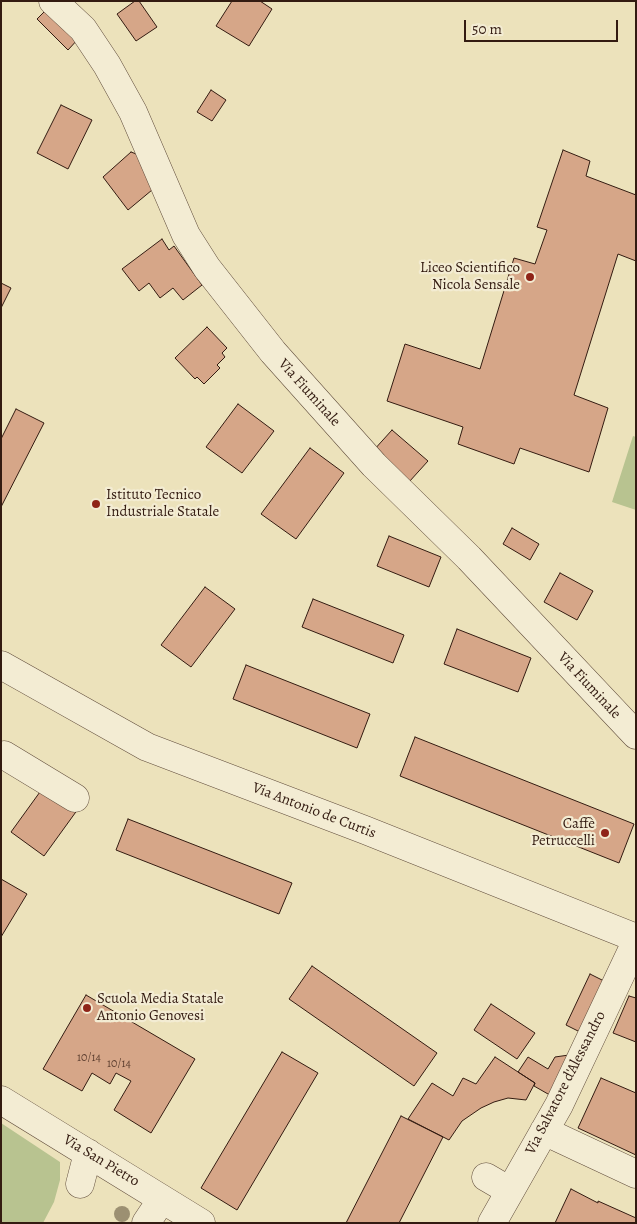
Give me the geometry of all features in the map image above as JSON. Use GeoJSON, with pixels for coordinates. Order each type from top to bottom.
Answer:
{"type":"FeatureCollection","features":[{"type":"Feature","properties":{"kind":"street","name":"Via Fiuminale"},"geometry":{"type":"LineString","coordinates":[[53,1],[83,29],[107,66],[132,112],[186,235],[207,268],[273,352],[374,465],[469,558],[636,735]]}},
{"type":"Feature","properties":{"kind":"street","name":"Via Antonio de Curtis"},"geometry":{"type":"LineString","coordinates":[[1,665],[147,747],[365,830],[636,940]]}},
{"type":"Feature","properties":{"kind":"street"},"geometry":{"type":"LineString","coordinates":[[1,756],[4,755],[75,798]]}},
{"type":"Feature","properties":{"kind":"street","name":"Via Salvatore d'Alessandro"},"geometry":{"type":"LineString","coordinates":[[492,1223],[559,1105],[636,940]]}},
{"type":"Feature","properties":{"kind":"street","name":"Via San Pietro"},"geometry":{"type":"LineString","coordinates":[[1,1100],[200,1223]]}},
{"type":"Feature","properties":{"kind":"street"},"geometry":{"type":"LineString","coordinates":[[544,1132],[636,1174]]}},
{"type":"Feature","properties":{"kind":"street"},"geometry":{"type":"LineString","coordinates":[[80,1184],[88,1153]]}},
{"type":"Feature","properties":{"kind":"street"},"geometry":{"type":"LineString","coordinates":[[486,1177],[510,1191]]}},
{"type":"Feature","properties":{"kind":"street"},"geometry":{"type":"LineString","coordinates":[[146,1223],[162,1199]]}},
{"type":"Feature","properties":{"kind":"green space"},"geometry":{"type":"Polygon","coordinates":[[[633,436],[636,437],[636,510],[612,502],[633,436]]]}},
{"type":"Feature","properties":{"kind":"green space"},"geometry":{"type":"Polygon","coordinates":[[[1,1123],[60,1162],[60,1180],[54,1202],[43,1223],[1,1223],[1,1123]]]}},
{"type":"Feature","properties":{"kind":"building"},"geometry":{"type":"Polygon","coordinates":[[[135,1],[139,1],[157,27],[136,41],[117,14],[135,1]]]}},
{"type":"Feature","properties":{"kind":"building"},"geometry":{"type":"Polygon","coordinates":[[[232,1],[260,1],[272,9],[249,46],[216,26],[232,1]]]}},
{"type":"Feature","properties":{"kind":"building"},"geometry":{"type":"Polygon","coordinates":[[[48,8],[79,38],[68,50],[37,19],[48,8]]]}},
{"type":"Feature","properties":{"kind":"building"},"geometry":{"type":"Polygon","coordinates":[[[211,90],[226,100],[212,121],[197,112],[211,90]]]}},
{"type":"Feature","properties":{"kind":"building"},"geometry":{"type":"Polygon","coordinates":[[[61,105],[92,120],[68,169],[37,153],[61,105]]]}},
{"type":"Feature","properties":{"kind":"building"},"geometry":{"type":"Polygon","coordinates":[[[563,150],[590,161],[586,176],[636,195],[636,261],[618,254],[574,395],[608,408],[589,472],[520,448],[514,464],[458,444],[463,427],[387,401],[405,344],[480,369],[514,258],[535,264],[547,230],[537,227],[563,150]]]}},
{"type":"Feature","properties":{"kind":"building"},"geometry":{"type":"Polygon","coordinates":[[[131,152],[144,157],[158,185],[128,210],[103,177],[131,152]]]}},
{"type":"Feature","properties":{"kind":"building"},"geometry":{"type":"Polygon","coordinates":[[[162,239],[169,250],[174,246],[202,285],[183,300],[173,288],[160,298],[149,283],[139,291],[122,269],[162,239]]]}},
{"type":"Feature","properties":{"kind":"building"},"geometry":{"type":"Polygon","coordinates":[[[1,283],[11,288],[1,308],[1,283]]]}},
{"type":"Feature","properties":{"kind":"building"},"geometry":{"type":"Polygon","coordinates":[[[207,327],[227,348],[222,353],[225,357],[217,365],[220,368],[204,384],[197,377],[195,379],[175,358],[207,327]]]}},
{"type":"Feature","properties":{"kind":"building"},"geometry":{"type":"Polygon","coordinates":[[[238,404],[274,431],[242,473],[206,447],[238,404]]]}},
{"type":"Feature","properties":{"kind":"building"},"geometry":{"type":"Polygon","coordinates":[[[16,409],[44,423],[1,507],[1,439],[16,409]]]}},
{"type":"Feature","properties":{"kind":"building"},"geometry":{"type":"Polygon","coordinates":[[[392,430],[428,461],[409,482],[373,451],[392,430]]]}},
{"type":"Feature","properties":{"kind":"building"},"geometry":{"type":"Polygon","coordinates":[[[310,448],[344,473],[296,539],[261,514],[310,448]]]}},
{"type":"Feature","properties":{"kind":"building"},"geometry":{"type":"Polygon","coordinates":[[[512,528],[539,544],[530,560],[503,544],[512,528]]]}},
{"type":"Feature","properties":{"kind":"building"},"geometry":{"type":"Polygon","coordinates":[[[389,536],[441,557],[429,587],[377,566],[389,536]]]}},
{"type":"Feature","properties":{"kind":"building"},"geometry":{"type":"Polygon","coordinates":[[[560,573],[593,591],[577,620],[544,602],[560,573]]]}},
{"type":"Feature","properties":{"kind":"building"},"geometry":{"type":"Polygon","coordinates":[[[205,587],[235,609],[191,667],[161,645],[205,587]]]}},
{"type":"Feature","properties":{"kind":"building"},"geometry":{"type":"Polygon","coordinates":[[[313,599],[404,635],[393,663],[302,627],[313,599]]]}},
{"type":"Feature","properties":{"kind":"building"},"geometry":{"type":"Polygon","coordinates":[[[457,629],[531,658],[518,692],[444,664],[457,629]]]}},
{"type":"Feature","properties":{"kind":"building"},"geometry":{"type":"Polygon","coordinates":[[[246,665],[370,714],[357,748],[233,699],[246,665]]]}},
{"type":"Feature","properties":{"kind":"building"},"geometry":{"type":"Polygon","coordinates":[[[415,737],[634,824],[619,863],[400,776],[415,737]]]}},
{"type":"Feature","properties":{"kind":"building"},"geometry":{"type":"Polygon","coordinates":[[[45,785],[78,809],[44,856],[11,832],[45,785]]]}},
{"type":"Feature","properties":{"kind":"building"},"geometry":{"type":"Polygon","coordinates":[[[128,819],[292,883],[279,914],[116,850],[128,819]]]}},
{"type":"Feature","properties":{"kind":"building"},"geometry":{"type":"Polygon","coordinates":[[[1,879],[27,894],[1,937],[1,879]]]}},
{"type":"Feature","properties":{"kind":"building"},"geometry":{"type":"Polygon","coordinates":[[[312,966],[437,1053],[414,1086],[289,999],[312,966]]]}},
{"type":"Feature","properties":{"kind":"building"},"geometry":{"type":"Polygon","coordinates":[[[590,974],[606,982],[582,1033],[566,1025],[590,974]]]}},
{"type":"Feature","properties":{"kind":"building"},"geometry":{"type":"Polygon","coordinates":[[[86,995],[195,1059],[151,1133],[114,1110],[131,1081],[116,1073],[110,1084],[92,1073],[82,1091],[43,1069],[86,995]]]}},
{"type":"Feature","properties":{"kind":"building"},"geometry":{"type":"Polygon","coordinates":[[[629,996],[636,998],[636,1042],[613,1033],[629,996]]]}},
{"type":"Feature","properties":{"kind":"building"},"geometry":{"type":"Polygon","coordinates":[[[491,1004],[535,1033],[517,1059],[474,1030],[491,1004]]]}},
{"type":"Feature","properties":{"kind":"building"},"geometry":{"type":"Polygon","coordinates":[[[282,1052],[318,1073],[237,1210],[201,1188],[282,1052]]]}},
{"type":"Feature","properties":{"kind":"building"},"geometry":{"type":"Polygon","coordinates":[[[569,1055],[555,1098],[534,1086],[535,1083],[518,1072],[528,1057],[548,1069],[555,1057],[569,1055]]]}},
{"type":"Feature","properties":{"kind":"building"},"geometry":{"type":"Polygon","coordinates":[[[495,1057],[535,1083],[526,1100],[508,1098],[481,1108],[462,1121],[449,1140],[408,1119],[432,1083],[453,1096],[463,1078],[476,1084],[495,1057]]]}},
{"type":"Feature","properties":{"kind":"building"},"geometry":{"type":"Polygon","coordinates":[[[601,1078],[636,1093],[636,1155],[578,1128],[601,1078]]]}},
{"type":"Feature","properties":{"kind":"building"},"geometry":{"type":"Polygon","coordinates":[[[401,1116],[443,1137],[399,1223],[346,1223],[401,1116]]]}},
{"type":"Feature","properties":{"kind":"building"},"geometry":{"type":"Polygon","coordinates":[[[571,1189],[598,1203],[598,1201],[636,1218],[636,1223],[555,1223],[571,1189]]]}},
{"type":"Feature","properties":{"kind":"place","name":"Liceo Scientifico Nicola Sensale"},"geometry":{"type":"Point","coordinates":[530,277]}},
{"type":"Feature","properties":{"kind":"place","name":"Istituto Tecnico Industriale Statale"},"geometry":{"type":"Point","coordinates":[96,504]}},
{"type":"Feature","properties":{"kind":"place","name":"Caffè Petruccelli"},"geometry":{"type":"Point","coordinates":[605,833]}},
{"type":"Feature","properties":{"kind":"place","name":"Scuola Media Statale Antonio Genovesi"},"geometry":{"type":"Point","coordinates":[87,1008]}}]}
